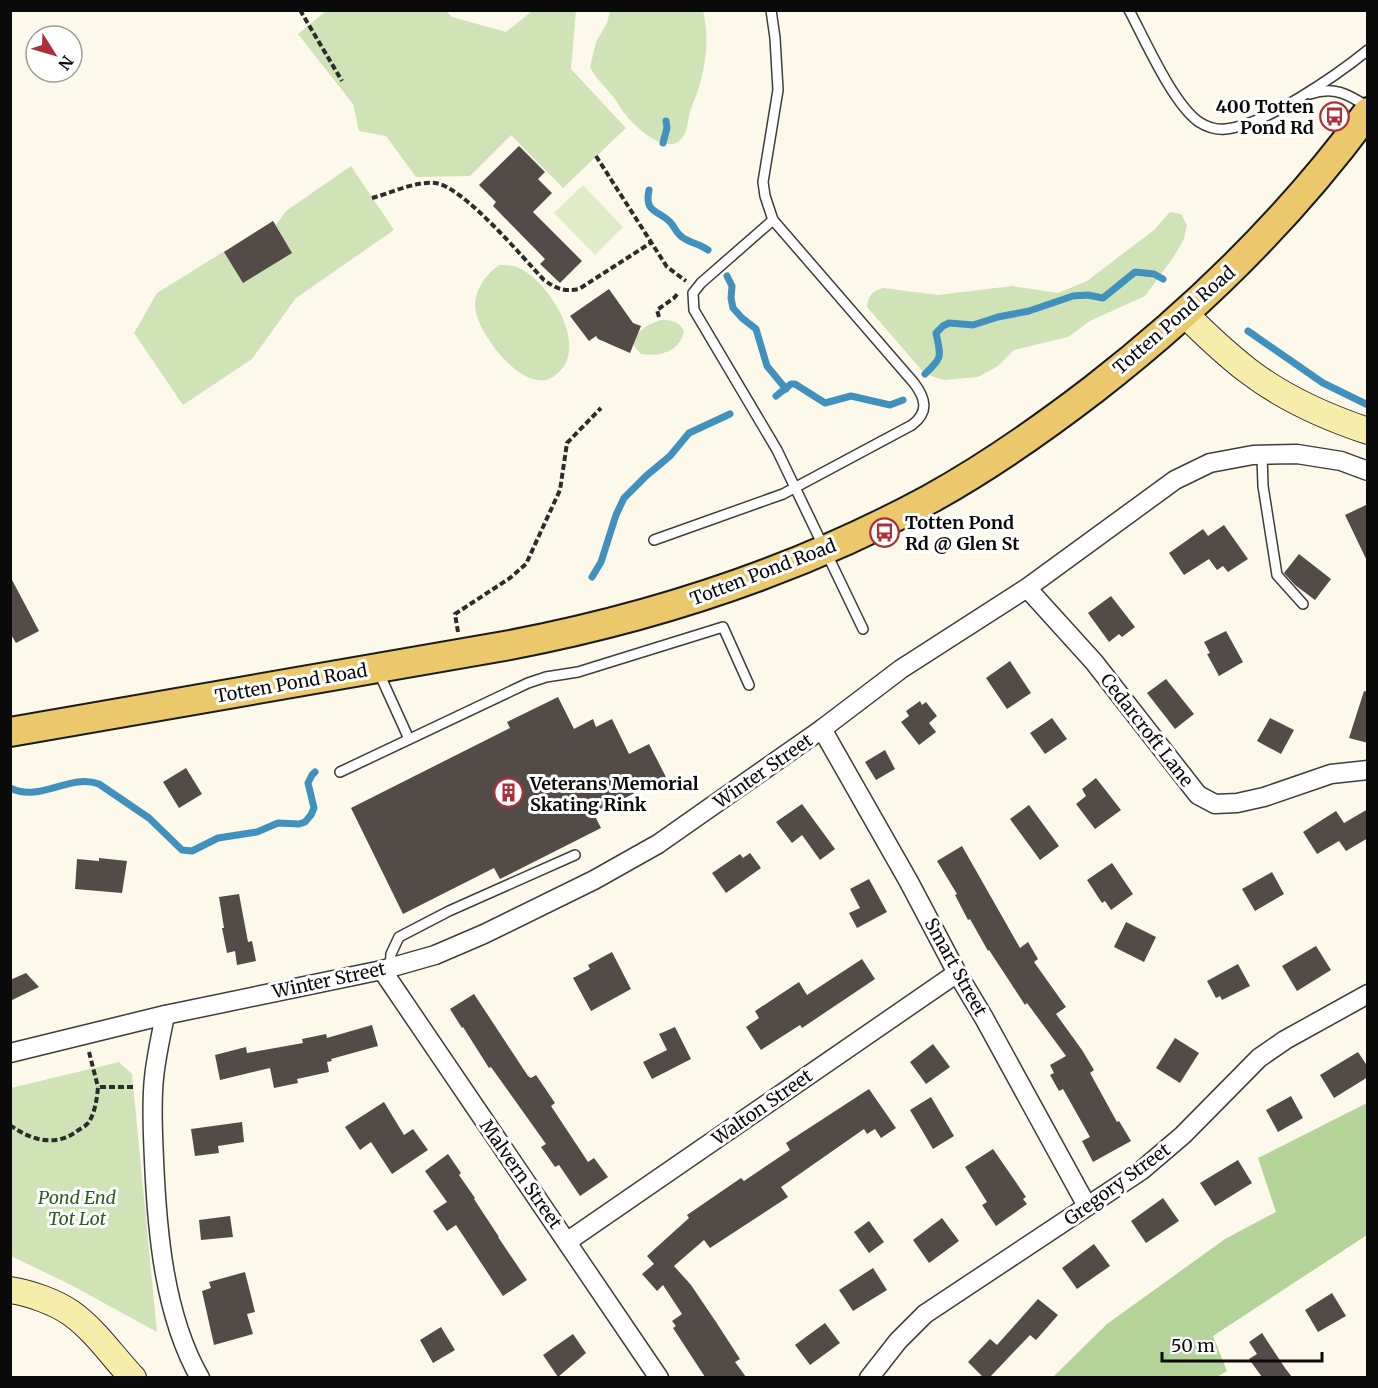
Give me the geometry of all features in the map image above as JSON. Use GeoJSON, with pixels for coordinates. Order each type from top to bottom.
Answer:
{"type":"FeatureCollection","features":[{"type":"Feature","properties":{"kind":"main road","name":"Totten Pond Road"},"geometry":{"type":"LineString","coordinates":[[10,732],[573,632],[657,611],[738,584],[825,549],[930,499],[997,459],[1073,405],[1149,346],[1228,274],[1280,219],[1368,112]]}},
{"type":"Feature","properties":{"kind":"street"},"geometry":{"type":"LineString","coordinates":[[1185,314],[1232,359],[1272,387],[1331,417],[1368,431]]}},
{"type":"Feature","properties":{"kind":"street","name":"Winter Street"},"geometry":{"type":"LineString","coordinates":[[10,1053],[165,1015],[386,969],[435,955],[594,880],[658,844],[822,729],[901,669],[1027,588],[1175,480],[1210,463],[1262,455],[1297,454],[1341,460],[1368,471]]}},
{"type":"Feature","properties":{"kind":"street","name":"Cedarcroft Lane"},"geometry":{"type":"LineString","coordinates":[[1027,588],[1094,662],[1198,795],[1215,804],[1237,803],[1264,797],[1331,774],[1368,770]]}},
{"type":"Feature","properties":{"kind":"street","name":"Smart Street"},"geometry":{"type":"LineString","coordinates":[[822,729],[1087,1206]]}},
{"type":"Feature","properties":{"kind":"street","name":"Malvern Street"},"geometry":{"type":"LineString","coordinates":[[386,969],[659,1377]]}},
{"type":"Feature","properties":{"kind":"street","name":"Walton Street"},"geometry":{"type":"LineString","coordinates":[[568,1241],[957,973]]}},
{"type":"Feature","properties":{"kind":"street","name":"Gregory Street"},"geometry":{"type":"LineString","coordinates":[[869,1377],[898,1341],[925,1314],[1142,1170],[1183,1135],[1258,1058],[1285,1040],[1368,994]]}},
{"type":"Feature","properties":{"kind":"street"},"geometry":{"type":"LineString","coordinates":[[165,1015],[154,1086],[156,1210],[166,1278],[188,1357],[200,1377]]}},
{"type":"Feature","properties":{"kind":"street"},"geometry":{"type":"LineString","coordinates":[[10,1290],[46,1300],[71,1313],[93,1333],[133,1377]]}},
{"type":"Feature","properties":{"kind":"lane"},"geometry":{"type":"LineString","coordinates":[[654,540],[797,488],[906,429],[920,418],[925,404],[915,383],[773,220],[762,182],[778,90],[771,10]]}},
{"type":"Feature","properties":{"kind":"lane"},"geometry":{"type":"LineString","coordinates":[[1129,10],[1176,96],[1196,120],[1207,126],[1223,130],[1262,117],[1302,96],[1368,50]]}},
{"type":"Feature","properties":{"kind":"lane"},"geometry":{"type":"LineString","coordinates":[[1302,96],[1336,90],[1350,95],[1368,107]]}},
{"type":"Feature","properties":{"kind":"lane"},"geometry":{"type":"LineString","coordinates":[[773,220],[701,283],[693,293],[693,304],[697,316],[762,423],[797,488],[863,629]]}},
{"type":"Feature","properties":{"kind":"lane"},"geometry":{"type":"LineString","coordinates":[[1262,455],[1263,486],[1277,575],[1303,604]]}},
{"type":"Feature","properties":{"kind":"lane"},"geometry":{"type":"LineString","coordinates":[[340,772],[528,683],[546,677],[578,672],[723,627],[749,685]]}},
{"type":"Feature","properties":{"kind":"lane"},"geometry":{"type":"LineString","coordinates":[[376,668],[409,739]]}},
{"type":"Feature","properties":{"kind":"lane"},"geometry":{"type":"LineString","coordinates":[[386,969],[399,937],[449,911],[575,855]]}},
{"type":"Feature","properties":{"kind":"path"},"geometry":{"type":"LineString","coordinates":[[300,10],[342,81]]}},
{"type":"Feature","properties":{"kind":"path"},"geometry":{"type":"LineString","coordinates":[[596,156],[667,267],[687,282],[674,298],[657,310],[658,317]]}},
{"type":"Feature","properties":{"kind":"path"},"geometry":{"type":"LineString","coordinates":[[372,198],[421,183],[447,186],[467,200],[544,280],[556,288],[568,291],[579,289],[652,242]]}},
{"type":"Feature","properties":{"kind":"path"},"geometry":{"type":"LineString","coordinates":[[461,653],[455,614],[510,578],[525,564],[560,490],[567,443],[601,408]]}},
{"type":"Feature","properties":{"kind":"path"},"geometry":{"type":"LineString","coordinates":[[10,1125],[24,1135],[46,1141],[69,1137],[88,1124],[97,1100],[98,1087],[84,1034]]}},
{"type":"Feature","properties":{"kind":"path"},"geometry":{"type":"LineString","coordinates":[[98,1087],[154,1086]]}},
{"type":"Feature","properties":{"kind":"green space"},"geometry":{"type":"Polygon","coordinates":[[[326,11],[446,11],[452,17],[506,32],[532,11],[576,11],[571,69],[626,128],[563,188],[511,135],[470,176],[416,177],[386,136],[359,131],[353,104],[298,34],[326,11]]]}},
{"type":"Feature","properties":{"kind":"green space"},"geometry":{"type":"Polygon","coordinates":[[[610,11],[703,11],[706,49],[703,73],[686,131],[678,142],[664,144],[642,131],[624,112],[590,67],[596,42],[607,23],[610,11]]]}},
{"type":"Feature","properties":{"kind":"green space"},"geometry":{"type":"Polygon","coordinates":[[[351,166],[394,230],[296,298],[252,359],[183,405],[134,333],[157,293],[273,221],[276,225],[286,211],[351,166]]]}},
{"type":"Feature","properties":{"kind":"green space"},"geometry":{"type":"Polygon","coordinates":[[[583,185],[623,227],[595,255],[554,213],[583,185]]]}},
{"type":"Feature","properties":{"kind":"green space"},"geometry":{"type":"Polygon","coordinates":[[[1170,212],[1181,214],[1187,225],[1184,239],[1145,296],[1090,321],[1068,337],[1014,350],[998,366],[978,377],[944,380],[925,374],[867,307],[871,294],[883,288],[938,295],[1012,286],[1058,293],[1087,281],[1154,230],[1170,212]]]}},
{"type":"Feature","properties":{"kind":"green space"},"geometry":{"type":"Polygon","coordinates":[[[499,265],[515,266],[530,275],[542,286],[563,318],[569,352],[564,367],[551,378],[539,380],[527,377],[514,368],[501,356],[482,328],[477,314],[476,297],[483,281],[499,265]]]}},
{"type":"Feature","properties":{"kind":"green space"},"geometry":{"type":"Polygon","coordinates":[[[661,320],[678,323],[684,332],[681,339],[673,349],[667,352],[655,355],[641,354],[634,346],[636,336],[647,326],[661,320]]]}},
{"type":"Feature","properties":{"kind":"green space","name":"Pond End Tot Lot"},"geometry":{"type":"Polygon","coordinates":[[[119,1062],[132,1074],[157,1332],[71,1285],[11,1256],[11,1088],[119,1062]]]}},
{"type":"Feature","properties":{"kind":"green space"},"geometry":{"type":"Polygon","coordinates":[[[1367,1103],[1367,1235],[1213,1336],[1227,1371],[1215,1378],[1053,1377],[1107,1324],[1225,1239],[1276,1212],[1258,1158],[1367,1103]]]}},
{"type":"Feature","properties":{"kind":"building"},"geometry":{"type":"Polygon","coordinates":[[[519,146],[545,172],[538,179],[552,193],[533,212],[582,261],[560,283],[540,264],[545,259],[493,206],[496,202],[479,185],[519,146]]]}},
{"type":"Feature","properties":{"kind":"building"},"geometry":{"type":"Polygon","coordinates":[[[273,221],[292,253],[243,283],[224,252],[273,221]]]}},
{"type":"Feature","properties":{"kind":"building"},"geometry":{"type":"Polygon","coordinates":[[[609,289],[633,323],[641,326],[630,353],[596,336],[589,341],[570,316],[609,289]]]}},
{"type":"Feature","properties":{"kind":"building"},"geometry":{"type":"Polygon","coordinates":[[[1368,504],[1368,563],[1345,515],[1368,504]]]}},
{"type":"Feature","properties":{"kind":"building"},"geometry":{"type":"Polygon","coordinates":[[[1224,525],[1248,559],[1228,572],[1223,566],[1217,570],[1209,559],[1184,575],[1169,553],[1203,529],[1208,536],[1224,525]]]}},
{"type":"Feature","properties":{"kind":"building"},"geometry":{"type":"Polygon","coordinates":[[[1299,554],[1331,579],[1315,600],[1295,585],[1284,573],[1299,554]]]}},
{"type":"Feature","properties":{"kind":"building"},"geometry":{"type":"Polygon","coordinates":[[[10,576],[39,631],[16,643],[10,633],[10,576]]]}},
{"type":"Feature","properties":{"kind":"building"},"geometry":{"type":"Polygon","coordinates":[[[1111,596],[1135,627],[1122,637],[1119,634],[1109,642],[1088,613],[1111,596]]]}},
{"type":"Feature","properties":{"kind":"building"},"geometry":{"type":"Polygon","coordinates":[[[1226,631],[1243,662],[1219,676],[1207,654],[1210,653],[1204,642],[1226,631]]]}},
{"type":"Feature","properties":{"kind":"building"},"geometry":{"type":"Polygon","coordinates":[[[1010,661],[1031,693],[1007,709],[986,678],[1010,661]]]}},
{"type":"Feature","properties":{"kind":"building"},"geometry":{"type":"Polygon","coordinates":[[[1166,679],[1194,714],[1175,729],[1147,693],[1166,679]]]}},
{"type":"Feature","properties":{"kind":"building"},"geometry":{"type":"Polygon","coordinates":[[[1364,691],[1368,692],[1368,743],[1349,738],[1364,691]]]}},
{"type":"Feature","properties":{"kind":"building","name":"Veterans Memorial Skating Rink"},"geometry":{"type":"Polygon","coordinates":[[[558,697],[574,729],[593,719],[596,727],[612,719],[629,754],[649,744],[666,777],[594,814],[601,828],[500,879],[494,868],[403,914],[351,808],[510,728],[507,722],[558,697]]]}},
{"type":"Feature","properties":{"kind":"building"},"geometry":{"type":"Polygon","coordinates":[[[920,701],[922,705],[926,702],[937,716],[929,723],[936,732],[919,745],[901,722],[909,716],[906,711],[920,701]]]}},
{"type":"Feature","properties":{"kind":"building"},"geometry":{"type":"Polygon","coordinates":[[[1052,718],[1067,739],[1045,754],[1030,733],[1052,718]]]}},
{"type":"Feature","properties":{"kind":"building"},"geometry":{"type":"Polygon","coordinates":[[[1270,718],[1294,730],[1281,754],[1257,741],[1270,718]]]}},
{"type":"Feature","properties":{"kind":"building"},"geometry":{"type":"Polygon","coordinates":[[[885,750],[895,769],[876,780],[865,762],[885,750]]]}},
{"type":"Feature","properties":{"kind":"building"},"geometry":{"type":"Polygon","coordinates":[[[186,768],[202,794],[179,808],[163,782],[186,768]]]}},
{"type":"Feature","properties":{"kind":"building"},"geometry":{"type":"Polygon","coordinates":[[[1096,778],[1121,810],[1095,829],[1076,804],[1086,796],[1082,789],[1096,778]]]}},
{"type":"Feature","properties":{"kind":"building"},"geometry":{"type":"Polygon","coordinates":[[[802,804],[835,849],[820,860],[802,835],[792,843],[776,822],[802,804]]]}},
{"type":"Feature","properties":{"kind":"building"},"geometry":{"type":"Polygon","coordinates":[[[1029,805],[1059,846],[1040,860],[1010,819],[1029,805]]]}},
{"type":"Feature","properties":{"kind":"building"},"geometry":{"type":"Polygon","coordinates":[[[1368,809],[1368,838],[1346,851],[1339,841],[1317,854],[1303,832],[1336,811],[1344,823],[1368,809]]]}},
{"type":"Feature","properties":{"kind":"building"},"geometry":{"type":"Polygon","coordinates":[[[962,846],[1020,948],[1028,942],[1038,959],[1034,962],[1066,1007],[1056,1014],[1094,1070],[1090,1073],[1117,1122],[1119,1121],[1131,1141],[1093,1162],[1082,1141],[1090,1137],[1063,1089],[1059,1091],[1050,1075],[1054,1073],[1050,1065],[1066,1056],[1027,1003],[1025,1005],[988,951],[970,919],[968,920],[955,895],[957,894],[937,861],[962,846]]]}},
{"type":"Feature","properties":{"kind":"building"},"geometry":{"type":"Polygon","coordinates":[[[750,853],[761,868],[726,893],[712,873],[740,854],[743,858],[750,853]]]}},
{"type":"Feature","properties":{"kind":"building"},"geometry":{"type":"Polygon","coordinates":[[[99,858],[127,861],[122,893],[75,889],[77,859],[99,861],[99,858]]]}},
{"type":"Feature","properties":{"kind":"building"},"geometry":{"type":"Polygon","coordinates":[[[1112,863],[1133,894],[1111,910],[1105,901],[1102,903],[1087,880],[1112,863]]]}},
{"type":"Feature","properties":{"kind":"building"},"geometry":{"type":"Polygon","coordinates":[[[1272,872],[1284,894],[1255,911],[1242,889],[1272,872]]]}},
{"type":"Feature","properties":{"kind":"building"},"geometry":{"type":"Polygon","coordinates":[[[869,879],[887,912],[857,928],[849,913],[860,908],[850,889],[869,879]]]}},
{"type":"Feature","properties":{"kind":"building"},"geometry":{"type":"Polygon","coordinates":[[[239,894],[248,942],[252,941],[256,961],[237,965],[235,951],[227,953],[219,897],[239,894]]]}},
{"type":"Feature","properties":{"kind":"building"},"geometry":{"type":"Polygon","coordinates":[[[1126,922],[1156,937],[1144,962],[1114,947],[1126,922]]]}},
{"type":"Feature","properties":{"kind":"building"},"geometry":{"type":"Polygon","coordinates":[[[1316,946],[1331,970],[1297,991],[1282,966],[1316,946]]]}},
{"type":"Feature","properties":{"kind":"building"},"geometry":{"type":"Polygon","coordinates":[[[612,952],[631,989],[591,1011],[573,978],[590,969],[588,965],[612,952]]]}},
{"type":"Feature","properties":{"kind":"building"},"geometry":{"type":"Polygon","coordinates":[[[862,959],[875,979],[802,1028],[800,1025],[761,1050],[746,1027],[759,1018],[755,1011],[799,982],[807,995],[862,959]]]}},
{"type":"Feature","properties":{"kind":"building"},"geometry":{"type":"Polygon","coordinates":[[[1238,964],[1250,986],[1222,1000],[1220,996],[1216,998],[1207,981],[1238,964]]]}},
{"type":"Feature","properties":{"kind":"building"},"geometry":{"type":"Polygon","coordinates":[[[26,973],[39,987],[10,1001],[10,980],[26,973]]]}},
{"type":"Feature","properties":{"kind":"building"},"geometry":{"type":"Polygon","coordinates":[[[474,994],[528,1076],[531,1078],[536,1075],[555,1103],[551,1106],[588,1162],[594,1158],[608,1177],[580,1196],[559,1165],[555,1167],[541,1147],[546,1144],[491,1067],[489,1068],[450,1009],[474,994]]]}},
{"type":"Feature","properties":{"kind":"building"},"geometry":{"type":"Polygon","coordinates":[[[372,1025],[378,1046],[331,1059],[332,1061],[327,1062],[329,1072],[297,1079],[298,1083],[274,1088],[270,1068],[220,1080],[215,1055],[246,1047],[247,1053],[303,1043],[302,1039],[326,1034],[327,1038],[372,1025]]]}},
{"type":"Feature","properties":{"kind":"building"},"geometry":{"type":"Polygon","coordinates":[[[675,1027],[691,1059],[652,1079],[643,1062],[667,1050],[659,1034],[675,1027]]]}},
{"type":"Feature","properties":{"kind":"building"},"geometry":{"type":"Polygon","coordinates":[[[1175,1038],[1199,1053],[1180,1083],[1156,1068],[1175,1038]]]}},
{"type":"Feature","properties":{"kind":"building"},"geometry":{"type":"Polygon","coordinates":[[[933,1044],[950,1067],[926,1084],[910,1062],[933,1044]]]}},
{"type":"Feature","properties":{"kind":"building"},"geometry":{"type":"Polygon","coordinates":[[[1358,1052],[1368,1067],[1368,1077],[1334,1098],[1320,1075],[1358,1052]]]}},
{"type":"Feature","properties":{"kind":"building"},"geometry":{"type":"Polygon","coordinates":[[[869,1089],[896,1128],[881,1138],[875,1129],[867,1134],[864,1129],[781,1187],[788,1197],[710,1248],[704,1240],[674,1266],[691,1285],[740,1359],[735,1362],[746,1377],[705,1377],[673,1328],[676,1326],[672,1321],[682,1314],[663,1285],[657,1291],[642,1274],[654,1264],[647,1256],[689,1218],[687,1215],[741,1178],[744,1181],[790,1150],[786,1143],[869,1089]]]}},
{"type":"Feature","properties":{"kind":"building"},"geometry":{"type":"Polygon","coordinates":[[[1291,1096],[1303,1118],[1278,1132],[1266,1110],[1291,1096]]]}},
{"type":"Feature","properties":{"kind":"building"},"geometry":{"type":"Polygon","coordinates":[[[931,1097],[954,1136],[933,1149],[910,1110],[931,1097]]]}},
{"type":"Feature","properties":{"kind":"building"},"geometry":{"type":"Polygon","coordinates":[[[384,1102],[404,1135],[413,1129],[428,1150],[392,1174],[371,1142],[360,1150],[345,1127],[384,1102]]]}},
{"type":"Feature","properties":{"kind":"building"},"geometry":{"type":"Polygon","coordinates":[[[242,1122],[244,1142],[218,1146],[219,1153],[195,1156],[191,1129],[242,1122]]]}},
{"type":"Feature","properties":{"kind":"building"},"geometry":{"type":"Polygon","coordinates":[[[993,1149],[1026,1197],[1023,1199],[1027,1204],[996,1226],[982,1205],[987,1202],[965,1167],[993,1149]]]}},
{"type":"Feature","properties":{"kind":"building"},"geometry":{"type":"Polygon","coordinates":[[[448,1154],[474,1199],[527,1280],[503,1296],[456,1225],[447,1231],[433,1211],[447,1202],[425,1171],[448,1154]]]}},
{"type":"Feature","properties":{"kind":"building"},"geometry":{"type":"Polygon","coordinates":[[[1238,1160],[1252,1183],[1215,1206],[1200,1183],[1238,1160]]]}},
{"type":"Feature","properties":{"kind":"building"},"geometry":{"type":"Polygon","coordinates":[[[1163,1198],[1179,1221],[1146,1243],[1131,1221],[1163,1198]]]}},
{"type":"Feature","properties":{"kind":"building"},"geometry":{"type":"Polygon","coordinates":[[[230,1216],[233,1237],[201,1240],[199,1220],[230,1216]]]}},
{"type":"Feature","properties":{"kind":"building"},"geometry":{"type":"Polygon","coordinates":[[[942,1218],[959,1241],[929,1263],[913,1240],[942,1218]]]}},
{"type":"Feature","properties":{"kind":"building"},"geometry":{"type":"Polygon","coordinates":[[[869,1221],[884,1242],[869,1253],[854,1232],[869,1221]]]}},
{"type":"Feature","properties":{"kind":"building"},"geometry":{"type":"Polygon","coordinates":[[[1094,1244],[1110,1266],[1077,1289],[1062,1268],[1094,1244]]]}},
{"type":"Feature","properties":{"kind":"building"},"geometry":{"type":"Polygon","coordinates":[[[873,1268],[887,1290],[853,1311],[839,1290],[873,1268]]]}},
{"type":"Feature","properties":{"kind":"building"},"geometry":{"type":"Polygon","coordinates":[[[245,1272],[255,1312],[247,1314],[253,1334],[214,1345],[202,1291],[211,1288],[209,1282],[245,1272]]]}},
{"type":"Feature","properties":{"kind":"building"},"geometry":{"type":"Polygon","coordinates":[[[1332,1293],[1346,1316],[1318,1332],[1305,1310],[1332,1293]]]}},
{"type":"Feature","properties":{"kind":"building"},"geometry":{"type":"Polygon","coordinates":[[[1038,1299],[1058,1315],[1036,1340],[1030,1335],[990,1377],[983,1377],[968,1362],[990,1339],[997,1345],[1038,1299]]]}},
{"type":"Feature","properties":{"kind":"building"},"geometry":{"type":"Polygon","coordinates":[[[825,1323],[840,1343],[810,1365],[795,1345],[825,1323]]]}},
{"type":"Feature","properties":{"kind":"building"},"geometry":{"type":"Polygon","coordinates":[[[441,1327],[455,1350],[433,1363],[420,1340],[441,1327]]]}},
{"type":"Feature","properties":{"kind":"building"},"geometry":{"type":"Polygon","coordinates":[[[1262,1333],[1292,1377],[1262,1377],[1249,1359],[1257,1354],[1249,1342],[1262,1333]]]}},
{"type":"Feature","properties":{"kind":"building"},"geometry":{"type":"Polygon","coordinates":[[[573,1334],[586,1353],[558,1377],[543,1355],[573,1334]]]}},
{"type":"Feature","properties":{"kind":"waterway"},"geometry":{"type":"LineString","coordinates":[[663,143],[667,128],[666,121]]}},
{"type":"Feature","properties":{"kind":"waterway"},"geometry":{"type":"LineString","coordinates":[[649,190],[650,207],[670,222],[682,237],[708,250]]}},
{"type":"Feature","properties":{"kind":"waterway"},"geometry":{"type":"LineString","coordinates":[[925,374],[938,360],[939,347],[936,333],[949,323],[973,325],[1029,311],[1073,296],[1088,295],[1103,298],[1135,272],[1154,274],[1163,279]]}},
{"type":"Feature","properties":{"kind":"waterway"},"geometry":{"type":"LineString","coordinates":[[727,276],[732,286],[733,308],[756,329],[767,366],[786,389]]}},
{"type":"Feature","properties":{"kind":"waterway"},"geometry":{"type":"LineString","coordinates":[[1248,331],[1323,383],[1368,405]]}},
{"type":"Feature","properties":{"kind":"waterway"},"geometry":{"type":"LineString","coordinates":[[776,396],[791,384],[795,384],[825,403],[851,396],[890,405],[903,400]]}},
{"type":"Feature","properties":{"kind":"waterway"},"geometry":{"type":"LineString","coordinates":[[592,577],[601,562],[624,498],[670,456],[689,433],[730,414]]}},
{"type":"Feature","properties":{"kind":"waterway"},"geometry":{"type":"LineString","coordinates":[[10,788],[21,792],[33,792],[77,782],[99,784],[149,818],[182,850],[192,851],[218,838],[257,832],[278,823],[305,822],[314,808],[308,783],[315,772]]}},
{"type":"Feature","properties":{"kind":"place","name":"400 Totten Pond Rd"},"geometry":{"type":"Point","coordinates":[1335,116]}},
{"type":"Feature","properties":{"kind":"place","name":"Totten Pond Rd @ Glen St"},"geometry":{"type":"Point","coordinates":[884,532]}},
{"type":"Feature","properties":{"kind":"place","name":"Veterans Memorial Skating Rink"},"geometry":{"type":"Point","coordinates":[509,793]}}]}
